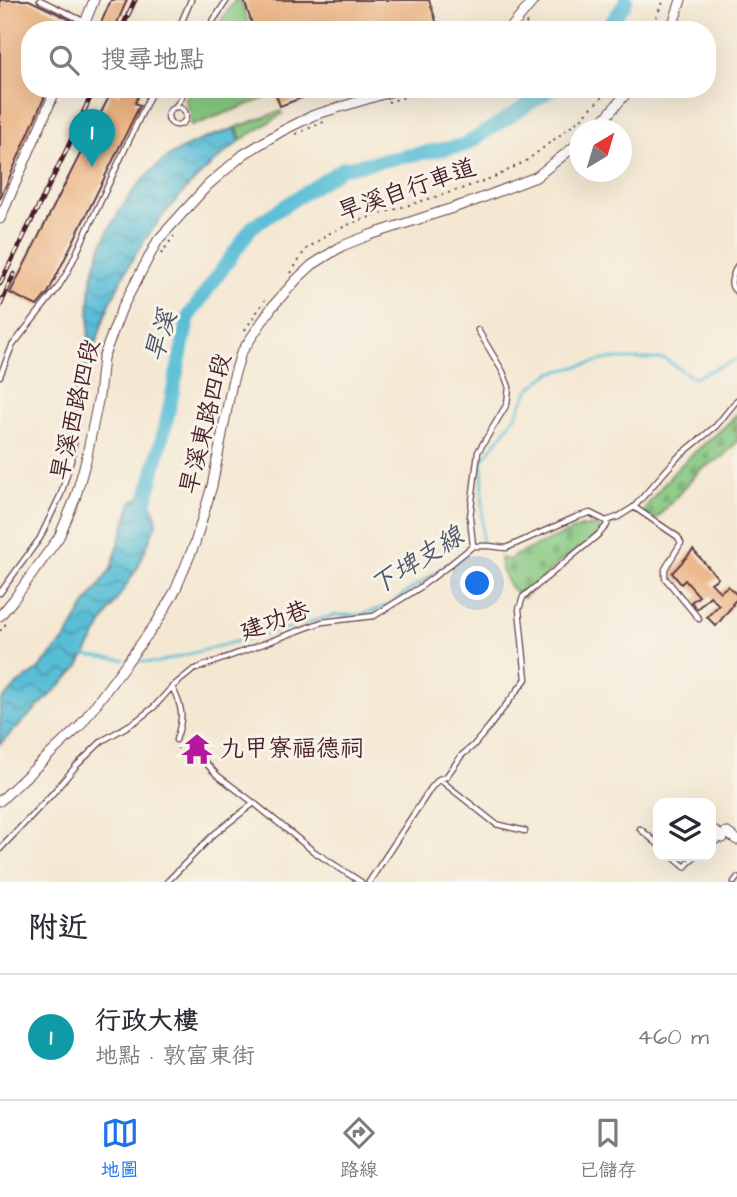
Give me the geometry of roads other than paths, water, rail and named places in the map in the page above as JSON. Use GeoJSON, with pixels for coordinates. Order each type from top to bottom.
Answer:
{"type":"FeatureCollection","features":[{"type":"Feature","properties":{"kind":"street"},"geometry":{"type":"LineString","coordinates":[[86,21],[94,0]]}},
{"type":"Feature","properties":{"kind":"street"},"geometry":{"type":"LineString","coordinates":[[516,21],[534,0]]}},
{"type":"Feature","properties":{"kind":"street"},"geometry":{"type":"LineString","coordinates":[[674,21],[681,0]]}},
{"type":"Feature","properties":{"kind":"street"},"geometry":{"type":"LineString","coordinates":[[1,212],[52,98]]}},
{"type":"Feature","properties":{"kind":"street","name":"旱溪西路四段"},"geometry":{"type":"LineString","coordinates":[[0,616],[58,537],[75,499],[99,396],[103,358],[122,308],[158,240],[208,185],[244,154],[314,115],[370,98]]}},
{"type":"Feature","properties":{"kind":"street"},"geometry":{"type":"LineString","coordinates":[[604,119],[622,98]]}},
{"type":"Feature","properties":{"kind":"street","name":"旱溪東路四段"},"geometry":{"type":"LineString","coordinates":[[0,801],[79,727],[158,622],[195,543],[212,486],[232,383],[241,354],[272,307],[312,265],[342,246],[536,177],[569,150]]}},
{"type":"Feature","properties":{"kind":"street"},"geometry":{"type":"LineString","coordinates":[[716,832],[723,838],[726,832],[737,840]]}},
{"type":"Feature","properties":{"kind":"lane"},"geometry":{"type":"LineString","coordinates":[[182,21],[191,0]]}},
{"type":"Feature","properties":{"kind":"lane"},"geometry":{"type":"LineString","coordinates":[[213,21],[227,0]]}},
{"type":"Feature","properties":{"kind":"lane"},"geometry":{"type":"LineString","coordinates":[[40,2],[75,21]]}},
{"type":"Feature","properties":{"kind":"lane"},"geometry":{"type":"LineString","coordinates":[[0,376],[12,346],[68,271],[149,98]]}},
{"type":"Feature","properties":{"kind":"lane"},"geometry":{"type":"LineString","coordinates":[[181,99],[186,120],[181,125],[175,125],[168,117],[181,99]]}},
{"type":"Feature","properties":{"kind":"lane"},"geometry":{"type":"LineString","coordinates":[[175,108],[183,110]]}},
{"type":"Feature","properties":{"kind":"lane"},"geometry":{"type":"LineString","coordinates":[[737,266],[731,283],[737,292]]}},
{"type":"Feature","properties":{"kind":"lane"},"geometry":{"type":"LineString","coordinates":[[478,330],[509,387],[507,404],[478,452],[470,517],[473,547],[506,548],[590,513],[606,521],[618,517],[634,507],[677,458],[716,426],[737,400]]}},
{"type":"Feature","properties":{"kind":"lane"},"geometry":{"type":"LineString","coordinates":[[0,593],[40,538],[61,494],[72,457],[81,396]]}},
{"type":"Feature","properties":{"kind":"lane"},"geometry":{"type":"LineString","coordinates":[[634,507],[678,537],[681,544],[665,569],[665,578],[699,619]]}},
{"type":"Feature","properties":{"kind":"lane"},"geometry":{"type":"LineString","coordinates":[[369,882],[431,788],[439,779],[446,777],[462,755],[474,746],[526,679],[519,609],[523,597],[599,534],[607,525],[606,521]]}},
{"type":"Feature","properties":{"kind":"lane","name":"建功巷"},"geometry":{"type":"LineString","coordinates":[[0,849],[102,741],[154,707],[172,687],[193,670],[322,622],[374,615],[419,588],[473,547]]}},
{"type":"Feature","properties":{"kind":"lane"},"geometry":{"type":"LineString","coordinates":[[172,687],[182,713],[176,740]]}},
{"type":"Feature","properties":{"kind":"lane"},"geometry":{"type":"LineString","coordinates":[[202,759],[217,775],[313,851],[361,882]]}},
{"type":"Feature","properties":{"kind":"lane"},"geometry":{"type":"LineString","coordinates":[[439,779],[496,824],[525,831]]}},
{"type":"Feature","properties":{"kind":"lane"},"geometry":{"type":"LineString","coordinates":[[166,882],[213,835],[254,803]]}},
{"type":"Feature","properties":{"kind":"lane"},"geometry":{"type":"LineString","coordinates":[[640,830],[653,840]]}},
{"type":"Feature","properties":{"kind":"lane"},"geometry":{"type":"LineString","coordinates":[[716,842],[723,838]]}},
{"type":"Feature","properties":{"kind":"water"},"geometry":{"type":"Polygon","coordinates":[[[235,128],[240,141],[183,193],[150,232],[136,254],[103,322],[85,393],[73,391],[88,347],[90,294],[95,266],[101,247],[120,210],[160,163],[198,141],[235,128]]]}},
{"type":"Feature","properties":{"kind":"water"},"geometry":{"type":"Polygon","coordinates":[[[148,492],[157,521],[138,567],[78,668],[0,744],[0,702],[18,684],[38,670],[67,637],[111,569],[132,502],[148,492]]]}},
{"type":"Feature","properties":{"kind":"waterway","name":"旱溪"},"geometry":{"type":"LineString","coordinates":[[612,21],[626,0]]}},
{"type":"Feature","properties":{"kind":"waterway","name":"旱溪"},"geometry":{"type":"LineString","coordinates":[[144,508],[189,316],[252,227],[343,168],[465,145],[538,98]]}},
{"type":"Feature","properties":{"kind":"waterway","name":"下埤支線"},"geometry":{"type":"LineString","coordinates":[[475,546],[482,541],[483,460],[515,417],[529,389],[551,373],[608,359],[665,359],[693,378],[737,359]]}},
{"type":"Feature","properties":{"kind":"waterway","name":"下埤支線"},"geometry":{"type":"LineString","coordinates":[[131,660],[155,663],[336,615],[360,615],[387,606],[443,567]]}},
{"type":"Feature","properties":{"kind":"waterway","name":"下埤支線"},"geometry":{"type":"LineString","coordinates":[[82,655],[124,660]]}},
{"type":"Feature","properties":{"kind":"railway"},"geometry":{"type":"LineString","coordinates":[[125,21],[135,0]]}},
{"type":"Feature","properties":{"kind":"railway"},"geometry":{"type":"LineString","coordinates":[[0,284],[90,98]]}},
{"type":"Feature","properties":{"kind":"railway"},"geometry":{"type":"LineString","coordinates":[[83,137],[95,114]]}},
{"type":"Feature","properties":{"kind":"railway"},"geometry":{"type":"LineString","coordinates":[[0,306],[14,274]]}},
{"type":"Feature","properties":{"kind":"place","name":"行政大樓"},"geometry":{"type":"Point","coordinates":[92,167]}},
{"type":"Feature","properties":{"kind":"place","name":"九甲寮福德祠"},"geometry":{"type":"Point","coordinates":[197,749]}}]}
